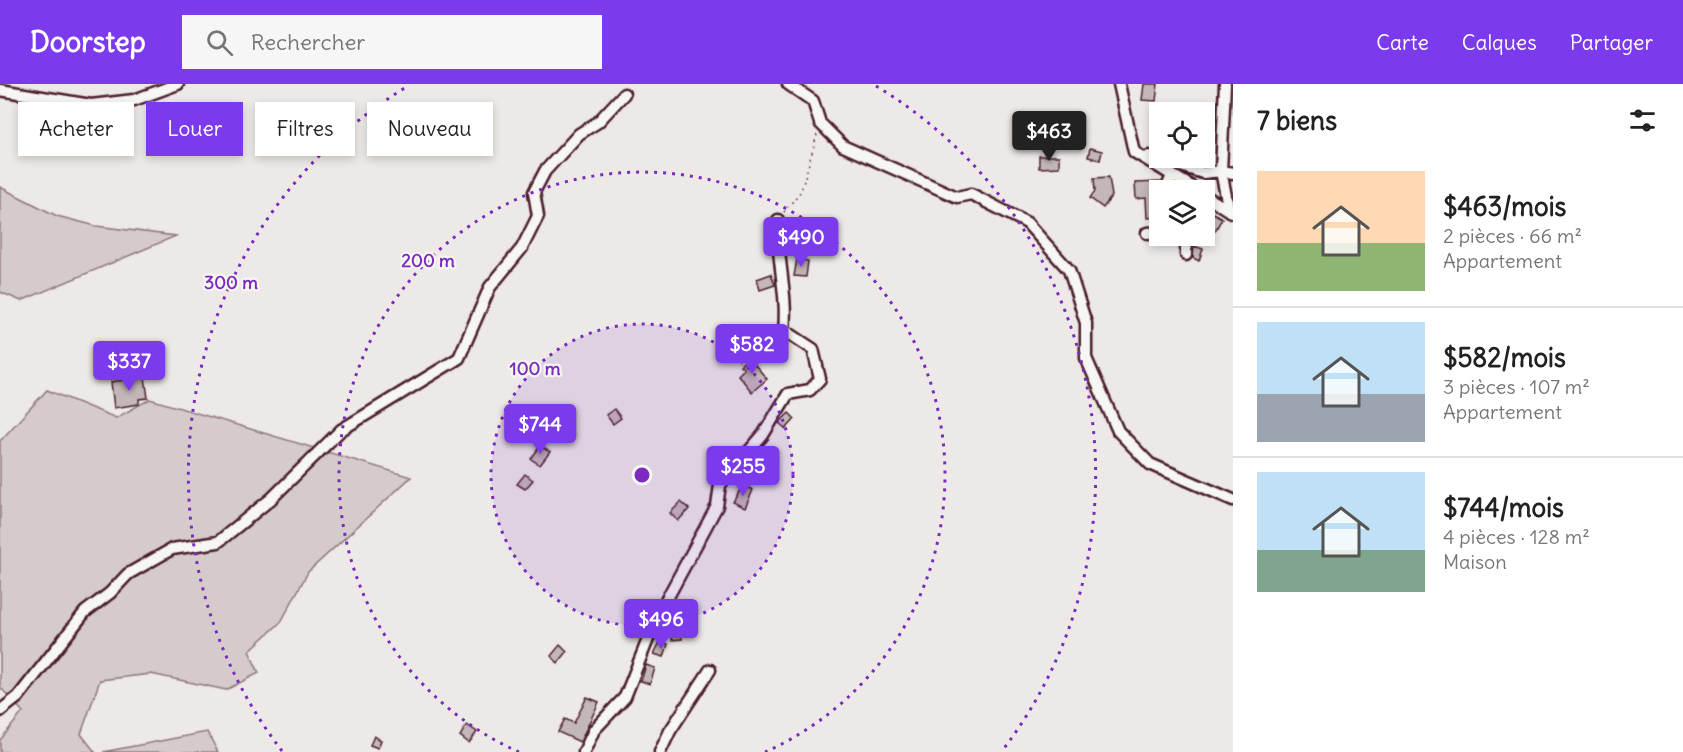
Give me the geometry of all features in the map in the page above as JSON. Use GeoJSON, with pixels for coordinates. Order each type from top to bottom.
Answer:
{"type":"FeatureCollection","features":[{"type":"Feature","properties":{"kind":"street"},"geometry":{"type":"LineString","coordinates":[[0,90],[91,105],[134,100],[178,84]]}},
{"type":"Feature","properties":{"kind":"street"},"geometry":{"type":"LineString","coordinates":[[788,84],[813,101],[820,123],[843,146],[957,197],[971,194],[1027,223],[1069,270],[1086,323],[1086,358],[1118,432],[1150,464],[1233,500]]}},
{"type":"Feature","properties":{"kind":"street"},"geometry":{"type":"LineString","coordinates":[[1119,84],[1134,152],[1180,180]]}},
{"type":"Feature","properties":{"kind":"street"},"geometry":{"type":"LineString","coordinates":[[1225,84],[1221,171],[1231,213]]}},
{"type":"Feature","properties":{"kind":"street"},"geometry":{"type":"LineString","coordinates":[[0,711],[18,697],[85,612],[110,593],[128,574],[172,549],[218,542],[271,500],[341,430],[459,358],[490,287],[522,248],[538,216],[534,192],[545,171],[579,134],[597,122],[624,94]]}},
{"type":"Feature","properties":{"kind":"street"},"geometry":{"type":"LineString","coordinates":[[1134,152],[1203,173],[1221,171],[1233,173]]}},
{"type":"Feature","properties":{"kind":"street"},"geometry":{"type":"LineString","coordinates":[[1170,180],[1172,175]]}},
{"type":"Feature","properties":{"kind":"street"},"geometry":{"type":"LineString","coordinates":[[1215,202],[1231,213]]}},
{"type":"Feature","properties":{"kind":"street"},"geometry":{"type":"LineString","coordinates":[[585,752],[594,730],[625,697],[656,619],[717,506],[720,484],[763,435],[788,394],[810,390],[820,379],[813,349],[784,330],[786,306],[779,269],[778,219]]}},
{"type":"Feature","properties":{"kind":"street"},"geometry":{"type":"LineString","coordinates":[[1185,246],[1185,255]]}},
{"type":"Feature","properties":{"kind":"street"},"geometry":{"type":"LineString","coordinates":[[660,752],[669,731],[710,670]]}},
{"type":"Feature","properties":{"kind":"path"},"geometry":{"type":"LineString","coordinates":[[778,219],[801,191],[820,123]]}},
{"type":"Feature","properties":{"kind":"shaded area"},"geometry":{"type":"Polygon","coordinates":[[[0,187],[57,216],[96,226],[176,236],[21,301],[0,292],[0,187]]]}},
{"type":"Feature","properties":{"kind":"shaded area"},"geometry":{"type":"Polygon","coordinates":[[[47,390],[116,418],[150,399],[411,477],[308,572],[281,622],[249,651],[259,673],[226,690],[151,674],[100,680],[81,734],[95,752],[0,752],[0,740],[23,712],[0,687],[0,441],[47,390]]]}},
{"type":"Feature","properties":{"kind":"shaded area"},"geometry":{"type":"Polygon","coordinates":[[[207,732],[218,752],[103,752],[207,732]]]}},
{"type":"Feature","properties":{"kind":"building"},"geometry":{"type":"Polygon","coordinates":[[[1144,84],[1158,84],[1156,101],[1142,100],[1144,84]]]}},
{"type":"Feature","properties":{"kind":"building"},"geometry":{"type":"Polygon","coordinates":[[[1090,148],[1102,151],[1100,160],[1088,157],[1090,148]]]}},
{"type":"Feature","properties":{"kind":"building"},"geometry":{"type":"Polygon","coordinates":[[[1039,156],[1059,156],[1059,167],[1039,168],[1039,156]]]}},
{"type":"Feature","properties":{"kind":"building"},"geometry":{"type":"Polygon","coordinates":[[[1109,177],[1112,196],[1103,208],[1090,198],[1095,191],[1094,178],[1109,177]]]}},
{"type":"Feature","properties":{"kind":"building"},"geometry":{"type":"Polygon","coordinates":[[[1149,182],[1149,218],[1147,218],[1146,198],[1136,199],[1135,183],[1149,182]]]}},
{"type":"Feature","properties":{"kind":"building"},"geometry":{"type":"Polygon","coordinates":[[[1215,214],[1222,218],[1215,231],[1215,214]]]}},
{"type":"Feature","properties":{"kind":"building"},"geometry":{"type":"Polygon","coordinates":[[[1194,246],[1203,249],[1199,261],[1193,258],[1194,246]]]}},
{"type":"Feature","properties":{"kind":"building"},"geometry":{"type":"Polygon","coordinates":[[[797,259],[808,261],[806,277],[794,276],[797,259]]]}},
{"type":"Feature","properties":{"kind":"building"},"geometry":{"type":"Polygon","coordinates":[[[771,274],[775,285],[760,290],[757,279],[771,274]]]}},
{"type":"Feature","properties":{"kind":"building"},"geometry":{"type":"Polygon","coordinates":[[[749,358],[767,379],[752,392],[738,375],[744,369],[740,365],[749,358]]]}},
{"type":"Feature","properties":{"kind":"building"},"geometry":{"type":"Polygon","coordinates":[[[145,377],[148,398],[139,399],[139,404],[114,408],[111,382],[145,377]]]}},
{"type":"Feature","properties":{"kind":"building"},"geometry":{"type":"Polygon","coordinates":[[[614,409],[621,418],[613,424],[606,415],[614,409]]]}},
{"type":"Feature","properties":{"kind":"building"},"geometry":{"type":"Polygon","coordinates":[[[789,413],[795,419],[786,429],[779,423],[789,413]]]}},
{"type":"Feature","properties":{"kind":"building"},"geometry":{"type":"Polygon","coordinates":[[[540,446],[550,452],[540,465],[531,459],[540,446]]]}},
{"type":"Feature","properties":{"kind":"building"},"geometry":{"type":"Polygon","coordinates":[[[525,474],[533,480],[525,489],[517,484],[525,474]]]}},
{"type":"Feature","properties":{"kind":"building"},"geometry":{"type":"Polygon","coordinates":[[[743,485],[753,490],[745,508],[733,502],[743,485]]]}},
{"type":"Feature","properties":{"kind":"building"},"geometry":{"type":"Polygon","coordinates":[[[681,502],[689,509],[678,521],[670,513],[681,502]]]}},
{"type":"Feature","properties":{"kind":"building"},"geometry":{"type":"Polygon","coordinates":[[[672,627],[682,627],[682,639],[672,640],[672,627]]]}},
{"type":"Feature","properties":{"kind":"building"},"geometry":{"type":"Polygon","coordinates":[[[660,642],[668,644],[664,657],[654,654],[660,642]]]}},
{"type":"Feature","properties":{"kind":"building"},"geometry":{"type":"Polygon","coordinates":[[[560,645],[567,652],[558,663],[551,656],[560,645]]]}},
{"type":"Feature","properties":{"kind":"building"},"geometry":{"type":"Polygon","coordinates":[[[646,665],[655,668],[650,684],[641,681],[646,665]]]}},
{"type":"Feature","properties":{"kind":"building"},"geometry":{"type":"Polygon","coordinates":[[[587,697],[599,702],[580,742],[558,732],[565,719],[574,723],[587,697]]]}},
{"type":"Feature","properties":{"kind":"building"},"geometry":{"type":"Polygon","coordinates":[[[467,725],[477,732],[469,743],[460,736],[467,725]]]}},
{"type":"Feature","properties":{"kind":"building"},"geometry":{"type":"Polygon","coordinates":[[[374,736],[381,740],[378,748],[370,745],[374,736]]]}}]}
